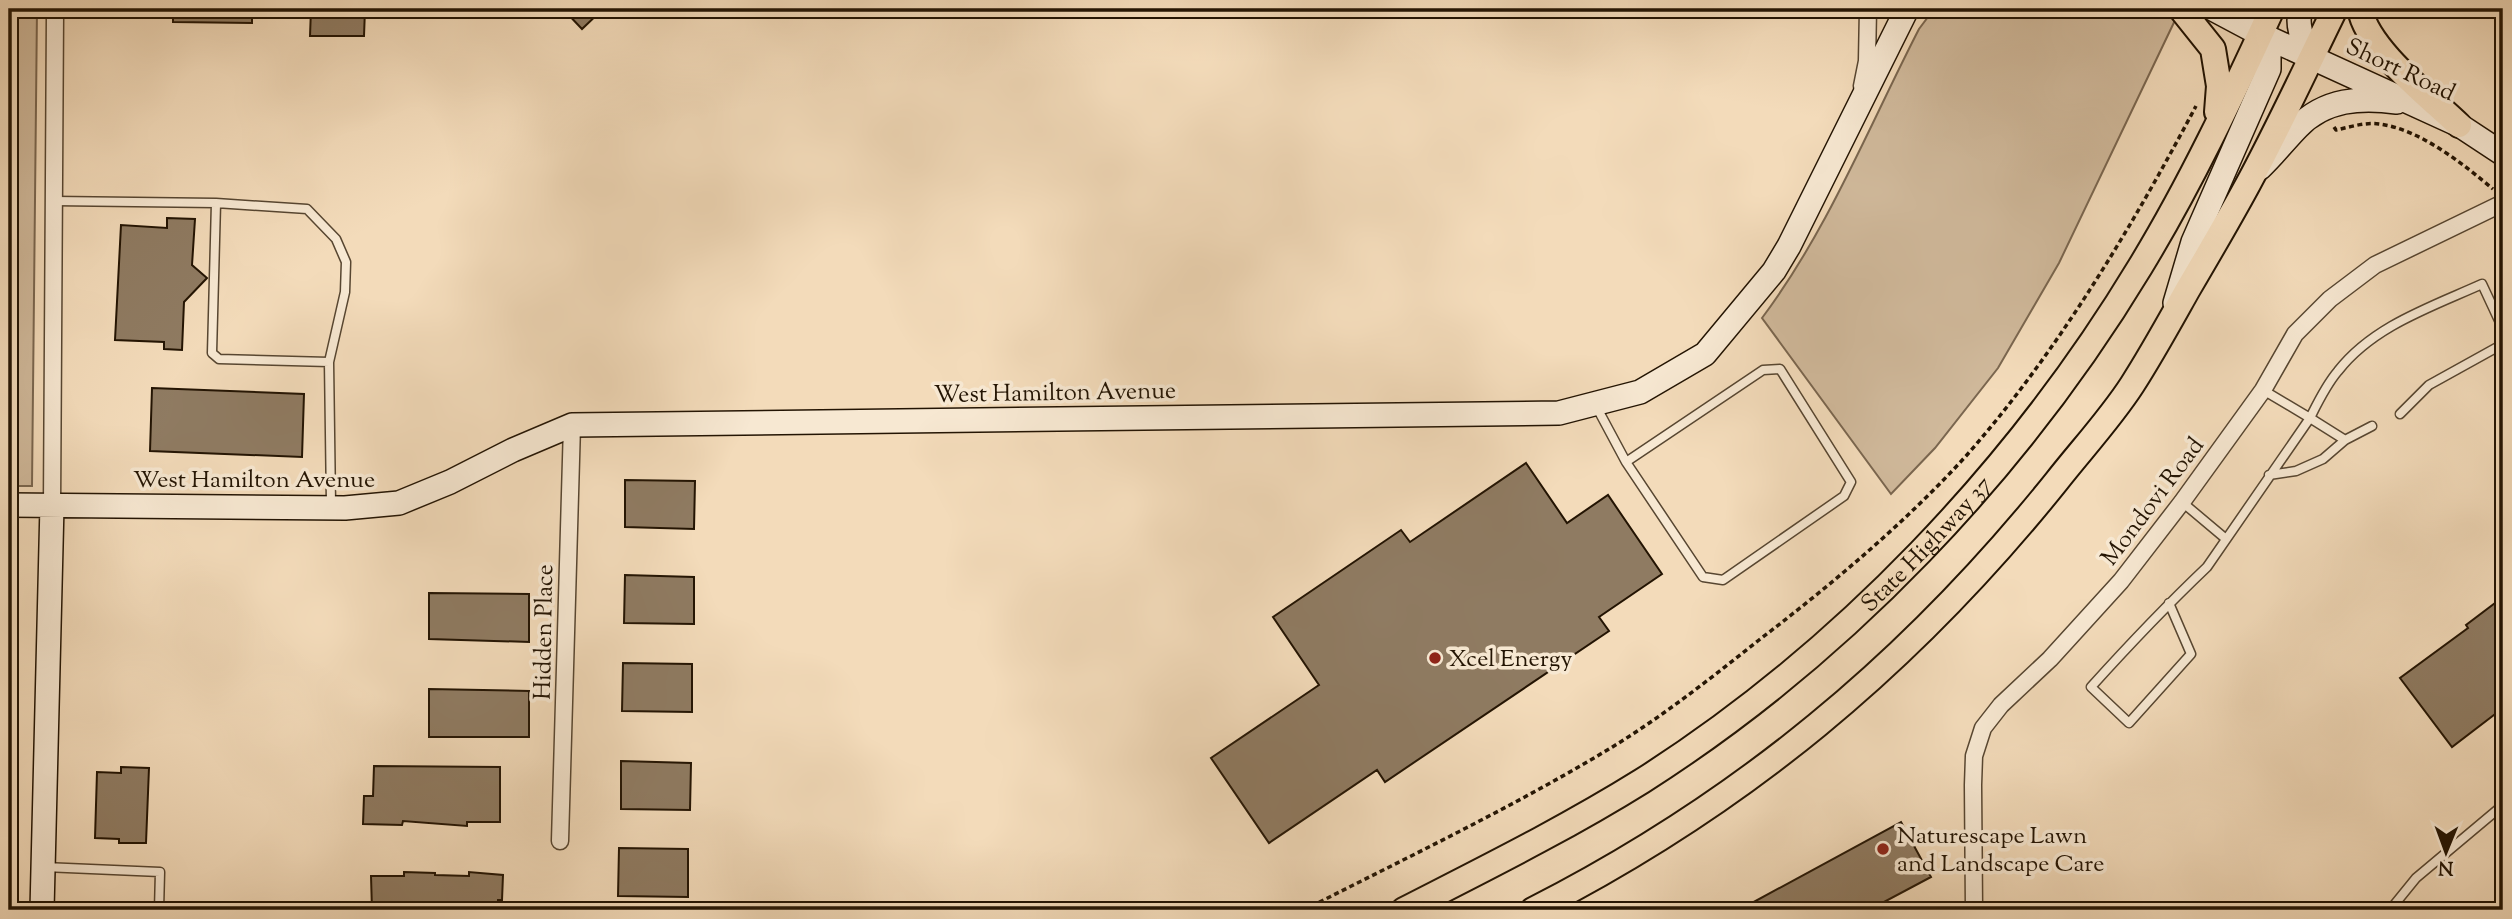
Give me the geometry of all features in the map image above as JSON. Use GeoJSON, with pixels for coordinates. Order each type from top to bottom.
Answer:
{"type":"FeatureCollection","features":[{"type":"Feature","properties":{"kind":"main road"},"geometry":{"type":"LineString","coordinates":[[2181,9],[2213,49],[2219,86],[2216,124]]}},
{"type":"Feature","properties":{"kind":"main road","name":"State Highway 37"},"geometry":{"type":"LineString","coordinates":[[1404,910],[1548,836],[1643,780],[1733,716],[1821,647],[1899,575],[1994,470],[2071,371],[2117,304],[2157,240],[2272,9]]}},
{"type":"Feature","properties":{"kind":"main road"},"geometry":{"type":"LineString","coordinates":[[1533,910],[1588,882],[1689,821],[1803,737],[1921,634],[1979,575],[2131,387],[2253,174],[2334,9]]}},
{"type":"Feature","properties":{"kind":"main road"},"geometry":{"type":"LineString","coordinates":[[2360,9],[2366,28],[2385,54],[2459,125]]}},
{"type":"Feature","properties":{"kind":"street"},"geometry":{"type":"LineString","coordinates":[[1859,103],[1867,61],[1868,9]]}},
{"type":"Feature","properties":{"kind":"street","name":"West Hamilton Avenue"},"geometry":{"type":"LineString","coordinates":[[9,505],[331,507],[399,503],[572,425],[1559,413],[1595,404],[1640,392],[1705,354],[1774,271],[1907,9]]}},
{"type":"Feature","properties":{"kind":"street"},"geometry":{"type":"LineString","coordinates":[[2213,9],[2311,57]]}},
{"type":"Feature","properties":{"kind":"street"},"geometry":{"type":"LineString","coordinates":[[2301,9],[2298,16],[2300,30],[2311,57]]}},
{"type":"Feature","properties":{"kind":"street"},"geometry":{"type":"LineString","coordinates":[[42,910],[52,505],[55,10]]}},
{"type":"Feature","properties":{"kind":"street"},"geometry":{"type":"LineString","coordinates":[[2172,316],[2193,242],[2269,69],[2269,56],[2260,34]]}},
{"type":"Feature","properties":{"kind":"street","name":"Short Road"},"geometry":{"type":"LineString","coordinates":[[2311,57],[2459,125],[2503,154]]}},
{"type":"Feature","properties":{"kind":"street"},"geometry":{"type":"LineString","coordinates":[[2253,174],[2304,121],[2325,108],[2357,100],[2414,104]]}},
{"type":"Feature","properties":{"kind":"street","name":"Mondovi Road"},"geometry":{"type":"LineString","coordinates":[[1975,910],[1973,785],[1975,756],[1983,729],[2001,705],[2050,659],[2121,581],[2263,390],[2295,334],[2330,299],[2375,265],[2503,203]]}},
{"type":"Feature","properties":{"kind":"street","name":"Hidden Place"},"geometry":{"type":"LineString","coordinates":[[560,841],[572,425]]}},
{"type":"Feature","properties":{"kind":"lane"},"geometry":{"type":"LineString","coordinates":[[54,201],[216,203],[307,209],[336,239],[346,262],[345,292],[329,362],[331,507]]}},
{"type":"Feature","properties":{"kind":"lane"},"geometry":{"type":"LineString","coordinates":[[216,203],[212,353],[219,359],[329,362]]}},
{"type":"Feature","properties":{"kind":"lane"},"geometry":{"type":"LineString","coordinates":[[2169,603],[2191,654],[2129,723],[2091,688],[2169,603],[2207,567],[2310,418],[2338,371],[2360,349],[2388,328],[2482,284],[2503,329]]}},
{"type":"Feature","properties":{"kind":"lane"},"geometry":{"type":"LineString","coordinates":[[2400,414],[2429,385],[2503,344]]}},
{"type":"Feature","properties":{"kind":"lane"},"geometry":{"type":"LineString","coordinates":[[1595,404],[1626,463],[1703,577],[1723,580],[1844,496],[1852,482],[1780,369],[1763,370],[1626,463]]}},
{"type":"Feature","properties":{"kind":"lane"},"geometry":{"type":"LineString","coordinates":[[2263,390],[2345,440]]}},
{"type":"Feature","properties":{"kind":"lane"},"geometry":{"type":"LineString","coordinates":[[2269,475],[2296,471],[2323,459],[2345,440],[2372,426]]}},
{"type":"Feature","properties":{"kind":"lane"},"geometry":{"type":"LineString","coordinates":[[2182,502],[2226,539]]}},
{"type":"Feature","properties":{"kind":"lane"},"geometry":{"type":"LineString","coordinates":[[2390,910],[2416,878],[2503,805]]}},
{"type":"Feature","properties":{"kind":"lane"},"geometry":{"type":"LineString","coordinates":[[43,867],[160,872],[159,910]]}},
{"type":"Feature","properties":{"kind":"path"},"geometry":{"type":"LineString","coordinates":[[1304,910],[1515,802],[1611,748],[1705,682],[1803,606],[1893,530],[1966,455],[2067,324],[2113,252],[2198,99]]}},
{"type":"Feature","properties":{"kind":"shaded area"},"geometry":{"type":"Polygon","coordinates":[[[9,9],[37,9],[32,486],[9,486],[9,9]]]}},
{"type":"Feature","properties":{"kind":"shaded area"},"geometry":{"type":"Polygon","coordinates":[[[1934,9],[2170,9],[2178,14],[2059,263],[1998,368],[1935,448],[1891,494],[1762,318],[1807,249],[1847,177],[1919,29],[1934,9]]]}},
{"type":"Feature","properties":{"kind":"building"},"geometry":{"type":"Polygon","coordinates":[[[173,9],[252,9],[252,23],[173,22],[173,9]]]}},
{"type":"Feature","properties":{"kind":"building"},"geometry":{"type":"Polygon","coordinates":[[[311,9],[365,9],[364,36],[310,36],[311,9]]]}},
{"type":"Feature","properties":{"kind":"building"},"geometry":{"type":"Polygon","coordinates":[[[563,9],[603,9],[582,29],[563,9]]]}},
{"type":"Feature","properties":{"kind":"building"},"geometry":{"type":"Polygon","coordinates":[[[167,218],[195,219],[192,265],[207,278],[184,302],[182,350],[164,349],[164,342],[115,340],[121,225],[167,228],[167,218]]]}},
{"type":"Feature","properties":{"kind":"building"},"geometry":{"type":"Polygon","coordinates":[[[152,388],[304,394],[302,457],[150,451],[152,388]]]}},
{"type":"Feature","properties":{"kind":"building","name":"Xcel Energy"},"geometry":{"type":"Polygon","coordinates":[[[1526,463],[1567,523],[1608,495],[1662,574],[1599,617],[1609,631],[1385,782],[1377,770],[1269,843],[1211,758],[1319,685],[1273,617],[1401,530],[1410,542],[1526,463]]]}},
{"type":"Feature","properties":{"kind":"building"},"geometry":{"type":"Polygon","coordinates":[[[625,480],[695,481],[694,529],[625,527],[625,480]]]}},
{"type":"Feature","properties":{"kind":"building"},"geometry":{"type":"Polygon","coordinates":[[[625,575],[694,577],[694,624],[624,623],[625,575]]]}},
{"type":"Feature","properties":{"kind":"building"},"geometry":{"type":"Polygon","coordinates":[[[429,593],[529,594],[529,642],[429,639],[429,593]]]}},
{"type":"Feature","properties":{"kind":"building"},"geometry":{"type":"Polygon","coordinates":[[[2503,597],[2503,708],[2452,747],[2400,678],[2468,628],[2466,625],[2503,597]]]}},
{"type":"Feature","properties":{"kind":"building"},"geometry":{"type":"Polygon","coordinates":[[[623,663],[692,664],[692,712],[622,711],[623,663]]]}},
{"type":"Feature","properties":{"kind":"building"},"geometry":{"type":"Polygon","coordinates":[[[429,689],[529,691],[529,737],[429,737],[429,689]]]}},
{"type":"Feature","properties":{"kind":"building"},"geometry":{"type":"Polygon","coordinates":[[[621,761],[691,763],[690,810],[621,809],[621,761]]]}},
{"type":"Feature","properties":{"kind":"building"},"geometry":{"type":"Polygon","coordinates":[[[374,766],[500,767],[500,822],[467,822],[467,826],[403,821],[402,825],[363,824],[364,796],[373,796],[374,766]]]}},
{"type":"Feature","properties":{"kind":"building"},"geometry":{"type":"Polygon","coordinates":[[[121,767],[149,768],[146,843],[119,843],[119,839],[95,838],[97,772],[121,773],[121,767]]]}},
{"type":"Feature","properties":{"kind":"building","name":"Naturescape Lawn and Landscape Care"},"geometry":{"type":"Polygon","coordinates":[[[1901,822],[1931,877],[1869,910],[1739,910],[1901,822]]]}},
{"type":"Feature","properties":{"kind":"building"},"geometry":{"type":"Polygon","coordinates":[[[619,848],[688,849],[688,897],[618,896],[619,848]]]}},
{"type":"Feature","properties":{"kind":"building"},"geometry":{"type":"Polygon","coordinates":[[[404,872],[503,875],[502,900],[498,900],[498,910],[372,910],[371,876],[404,876],[404,872]]]}},
{"type":"Feature","properties":{"kind":"place","name":"Xcel Energy"},"geometry":{"type":"Point","coordinates":[1435,658]}},
{"type":"Feature","properties":{"kind":"place","name":"Naturescape Lawn and Landscape Care"},"geometry":{"type":"Point","coordinates":[1883,849]}}]}
